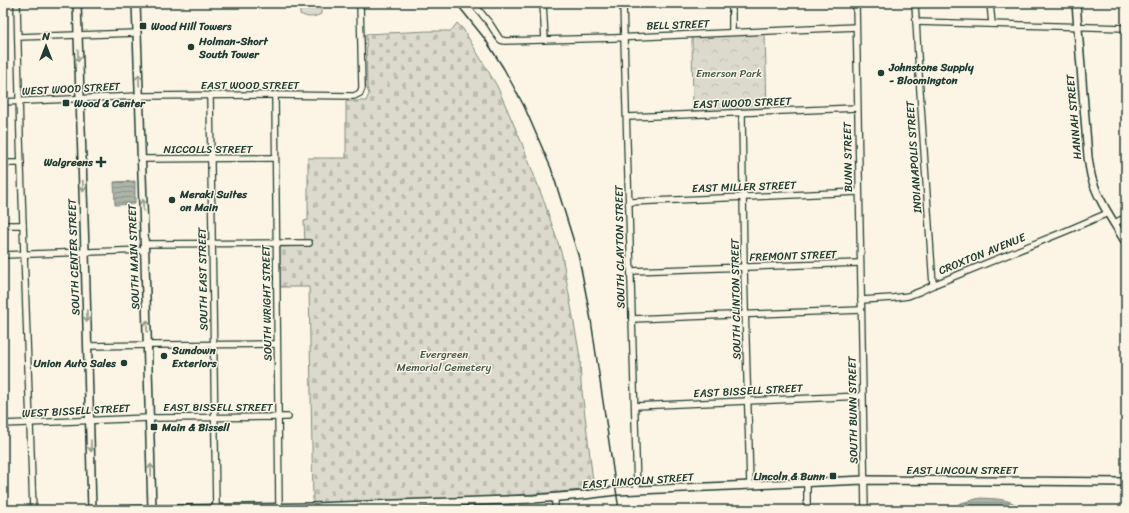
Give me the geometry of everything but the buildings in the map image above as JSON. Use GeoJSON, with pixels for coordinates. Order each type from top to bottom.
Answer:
{"type":"FeatureCollection","features":[{"type":"Feature","properties":{"kind":"main road","name":"SOUTH CENTER STREET"},"geometry":{"type":"LineString","coordinates":[[76,3],[92,510]]}},
{"type":"Feature","properties":{"kind":"main road","name":"SOUTH MAIN STREET"},"geometry":{"type":"LineString","coordinates":[[136,3],[145,247],[152,510]]}},
{"type":"Feature","properties":{"kind":"main road","name":"HANNAH STREET"},"geometry":{"type":"LineString","coordinates":[[1076,3],[1088,157],[1092,180],[1102,202],[1126,243]]}},
{"type":"Feature","properties":{"kind":"main road","name":"EAST LINCOLN STREET"},"geometry":{"type":"LineString","coordinates":[[129,510],[279,509],[518,500],[616,491],[864,480],[1126,482]]}},
{"type":"Feature","properties":{"kind":"street"},"geometry":{"type":"LineString","coordinates":[[17,3],[33,510]]}},
{"type":"Feature","properties":{"kind":"street","name":"EAST WOOD STREET"},"geometry":{"type":"LineString","coordinates":[[140,96],[354,96],[360,93],[362,88],[360,3]]}},
{"type":"Feature","properties":{"kind":"street","name":"BELL STREET"},"geometry":{"type":"LineString","coordinates":[[473,3],[501,40],[505,42],[856,27]]}},
{"type":"Feature","properties":{"kind":"street"},"geometry":{"type":"LineString","coordinates":[[543,3],[545,40]]}},
{"type":"Feature","properties":{"kind":"street","name":"SOUTH CLAYTON STREET"},"geometry":{"type":"LineString","coordinates":[[624,3],[637,490]]}},
{"type":"Feature","properties":{"kind":"street"},"geometry":{"type":"LineString","coordinates":[[732,3],[732,32]]}},
{"type":"Feature","properties":{"kind":"street","name":"BUNN STREET"},"geometry":{"type":"LineString","coordinates":[[856,3],[861,310]]}},
{"type":"Feature","properties":{"kind":"street","name":"INDIANAPOLIS STREET"},"geometry":{"type":"LineString","coordinates":[[915,3],[933,285]]}},
{"type":"Feature","properties":{"kind":"street"},"geometry":{"type":"LineString","coordinates":[[990,3],[992,24]]}},
{"type":"Feature","properties":{"kind":"street"},"geometry":{"type":"LineString","coordinates":[[916,22],[1126,28]]}},
{"type":"Feature","properties":{"kind":"street"},"geometry":{"type":"LineString","coordinates":[[18,37],[137,33]]}},
{"type":"Feature","properties":{"kind":"street","name":"SOUTH WRIGHT STREET"},"geometry":{"type":"LineString","coordinates":[[275,95],[279,509]]}},
{"type":"Feature","properties":{"kind":"street","name":"WEST WOOD STREET"},"geometry":{"type":"LineString","coordinates":[[3,102],[140,96]]}},
{"type":"Feature","properties":{"kind":"street","name":"SOUTH EAST STREET"},"geometry":{"type":"LineString","coordinates":[[210,96],[216,509]]}},
{"type":"Feature","properties":{"kind":"street","name":"EAST WOOD STREET"},"geometry":{"type":"LineString","coordinates":[[627,117],[857,108]]}},
{"type":"Feature","properties":{"kind":"street","name":"SOUTH CLINTON STREET"},"geometry":{"type":"LineString","coordinates":[[742,113],[744,268],[750,485]]}},
{"type":"Feature","properties":{"kind":"street","name":"NICCOLLS STREET"},"geometry":{"type":"LineString","coordinates":[[142,159],[275,158]]}},
{"type":"Feature","properties":{"kind":"street"},"geometry":{"type":"LineString","coordinates":[[3,163],[21,163]]}},
{"type":"Feature","properties":{"kind":"street","name":"EAST MILLER STREET"},"geometry":{"type":"LineString","coordinates":[[630,202],[859,192]]}},
{"type":"Feature","properties":{"kind":"street","name":"CROXTON AVENUE"},"geometry":{"type":"LineString","coordinates":[[861,300],[908,296],[1108,213]]}},
{"type":"Feature","properties":{"kind":"street"},"geometry":{"type":"LineString","coordinates":[[1115,224],[1126,218]]}},
{"type":"Feature","properties":{"kind":"street"},"geometry":{"type":"LineString","coordinates":[[3,225],[23,224]]}},
{"type":"Feature","properties":{"kind":"street"},"geometry":{"type":"LineString","coordinates":[[3,255],[85,252],[212,243],[309,243]]}},
{"type":"Feature","properties":{"kind":"street","name":"FREMONT STREET"},"geometry":{"type":"LineString","coordinates":[[631,271],[737,266],[744,268],[860,263]]}},
{"type":"Feature","properties":{"kind":"street"},"geometry":{"type":"LineString","coordinates":[[632,319],[861,310]]}},
{"type":"Feature","properties":{"kind":"street","name":"SOUTH BUNN STREET"},"geometry":{"type":"LineString","coordinates":[[861,310],[865,510]]}},
{"type":"Feature","properties":{"kind":"street"},"geometry":{"type":"LineString","coordinates":[[88,346],[277,344]]}},
{"type":"Feature","properties":{"kind":"street","name":"EAST BISSELL STREET"},"geometry":{"type":"LineString","coordinates":[[635,406],[862,396]]}},
{"type":"Feature","properties":{"kind":"street","name":"EAST BISSELL STREET"},"geometry":{"type":"LineString","coordinates":[[149,418],[288,417]]}},
{"type":"Feature","properties":{"kind":"street","name":"WEST BISSELL STREET"},"geometry":{"type":"LineString","coordinates":[[3,424],[149,418]]}},
{"type":"Feature","properties":{"kind":"street"},"geometry":{"type":"LineString","coordinates":[[806,483],[807,510]]}},
{"type":"Feature","properties":{"kind":"street"},"geometry":{"type":"LineString","coordinates":[[555,497],[555,510]]}},
{"type":"Feature","properties":{"kind":"green space"},"geometry":{"type":"Polygon","coordinates":[[[300,3],[321,3],[321,14],[310,17],[300,14],[300,3]]]}},
{"type":"Feature","properties":{"kind":"green space","name":"Evergreen Memorial Cemetery"},"geometry":{"type":"Polygon","coordinates":[[[457,23],[463,29],[497,86],[521,141],[545,204],[562,255],[580,357],[581,383],[594,489],[489,497],[313,503],[309,287],[280,287],[280,247],[305,246],[304,221],[308,220],[308,158],[346,158],[346,101],[366,101],[369,94],[367,88],[366,34],[451,31],[457,23]]]}},
{"type":"Feature","properties":{"kind":"green space","name":"Emerson Park"},"geometry":{"type":"Polygon","coordinates":[[[765,34],[767,108],[693,112],[692,37],[765,34]]]}},
{"type":"Feature","properties":{"kind":"shaded area"},"geometry":{"type":"Polygon","coordinates":[[[135,181],[135,204],[115,205],[114,182],[135,181]]]}},
{"type":"Feature","properties":{"kind":"shaded area"},"geometry":{"type":"Polygon","coordinates":[[[980,498],[1008,501],[1018,506],[1022,510],[954,510],[955,506],[961,503],[980,498]]]}},
{"type":"Feature","properties":{"kind":"railway"},"geometry":{"type":"LineString","coordinates":[[456,3],[485,39],[504,69],[524,106],[551,168],[579,258],[591,320],[619,510]]}},
{"type":"Feature","properties":{"kind":"place","name":"Wood Hill Towers"},"geometry":{"type":"Point","coordinates":[143,26]}},
{"type":"Feature","properties":{"kind":"place","name":"Holman-Short South Tower"},"geometry":{"type":"Point","coordinates":[191,47]}},
{"type":"Feature","properties":{"kind":"place","name":"Johnstone Supply - Bloomington"},"geometry":{"type":"Point","coordinates":[881,73]}},
{"type":"Feature","properties":{"kind":"place","name":"Wood & Center"},"geometry":{"type":"Point","coordinates":[66,103]}},
{"type":"Feature","properties":{"kind":"place","name":"Walgreens"},"geometry":{"type":"Point","coordinates":[101,162]}},
{"type":"Feature","properties":{"kind":"place","name":"Meraki Suites on Main"},"geometry":{"type":"Point","coordinates":[172,200]}},
{"type":"Feature","properties":{"kind":"place","name":"Sundown Exteriors"},"geometry":{"type":"Point","coordinates":[164,356]}},
{"type":"Feature","properties":{"kind":"place","name":"Union Auto Sales"},"geometry":{"type":"Point","coordinates":[124,363]}},
{"type":"Feature","properties":{"kind":"place","name":"Main & Bissell"},"geometry":{"type":"Point","coordinates":[154,427]}},
{"type":"Feature","properties":{"kind":"place","name":"Lincoln & Bunn"},"geometry":{"type":"Point","coordinates":[833,476]}}]}
